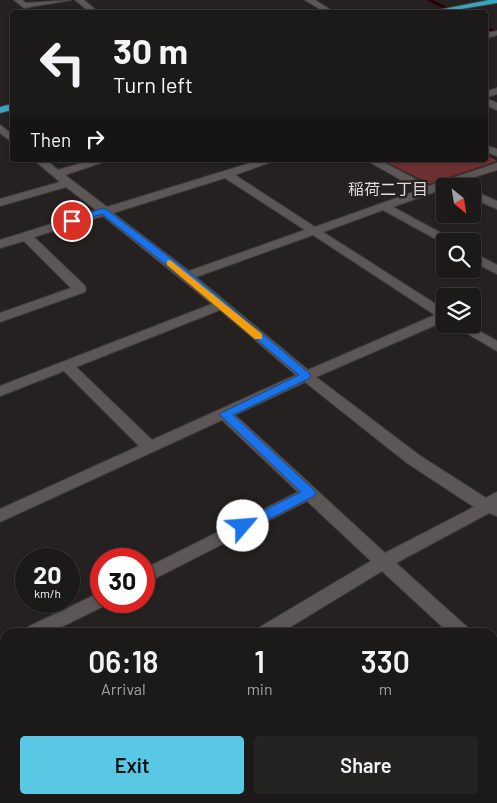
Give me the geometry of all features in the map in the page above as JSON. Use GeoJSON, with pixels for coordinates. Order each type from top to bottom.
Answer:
{"type":"FeatureCollection","features":[{"type":"Feature","properties":{"kind":"highway"},"geometry":{"type":"LineString","coordinates":[[443,10],[495,2]]}},
{"type":"Feature","properties":{"kind":"street"},"geometry":{"type":"LineString","coordinates":[[18,0],[24,6],[67,0]]}},
{"type":"Feature","properties":{"kind":"street"},"geometry":{"type":"LineString","coordinates":[[78,0],[91,10]]}},
{"type":"Feature","properties":{"kind":"street"},"geometry":{"type":"LineString","coordinates":[[309,0],[326,10]]}},
{"type":"Feature","properties":{"kind":"street"},"geometry":{"type":"LineString","coordinates":[[0,128],[10,137]]}},
{"type":"Feature","properties":{"kind":"street"},"geometry":{"type":"LineString","coordinates":[[41,162],[187,276],[306,376],[413,459],[494,505]]}},
{"type":"Feature","properties":{"kind":"street"},"geometry":{"type":"LineString","coordinates":[[0,203],[99,162]]}},
{"type":"Feature","properties":{"kind":"street"},"geometry":{"type":"LineString","coordinates":[[0,244],[265,162]]}},
{"type":"Feature","properties":{"kind":"street"},"geometry":{"type":"LineString","coordinates":[[375,162],[427,190]]}},
{"type":"Feature","properties":{"kind":"street"},"geometry":{"type":"LineString","coordinates":[[469,178],[497,166]]}},
{"type":"Feature","properties":{"kind":"street"},"geometry":{"type":"LineString","coordinates":[[226,174],[436,310]]}},
{"type":"Feature","properties":{"kind":"street"},"geometry":{"type":"LineString","coordinates":[[187,276],[436,188]]}},
{"type":"Feature","properties":{"kind":"street"},"geometry":{"type":"LineString","coordinates":[[481,198],[497,206]]}},
{"type":"Feature","properties":{"kind":"street"},"geometry":{"type":"LineString","coordinates":[[383,206],[436,235]]}},
{"type":"Feature","properties":{"kind":"street"},"geometry":{"type":"LineString","coordinates":[[0,318],[80,289],[26,236]]}},
{"type":"Feature","properties":{"kind":"street"},"geometry":{"type":"LineString","coordinates":[[481,261],[497,270]]}},
{"type":"Feature","properties":{"kind":"street"},"geometry":{"type":"LineString","coordinates":[[0,391],[221,305]]}},
{"type":"Feature","properties":{"kind":"street"},"geometry":{"type":"LineString","coordinates":[[0,516],[306,376],[436,320]]}},
{"type":"Feature","properties":{"kind":"street"},"geometry":{"type":"LineString","coordinates":[[473,333],[497,347]]}},
{"type":"Feature","properties":{"kind":"street"},"geometry":{"type":"LineString","coordinates":[[67,366],[150,448]]}},
{"type":"Feature","properties":{"kind":"street"},"geometry":{"type":"LineString","coordinates":[[225,414],[385,560],[456,628]]}},
{"type":"Feature","properties":{"kind":"street"},"geometry":{"type":"LineString","coordinates":[[155,571],[310,493]]}},
{"type":"Feature","properties":{"kind":"street"},"geometry":{"type":"LineString","coordinates":[[274,628],[385,560],[494,505]]}},
{"type":"Feature","properties":{"kind":"street"},"geometry":{"type":"LineString","coordinates":[[43,628],[90,604]]}},
{"type":"Feature","properties":{"kind":"shaded area"},"geometry":{"type":"Polygon","coordinates":[[[488,156],[497,161],[447,178],[436,178],[436,182],[430,184],[386,162],[488,162],[488,156]]]}},
{"type":"Feature","properties":{"kind":"waterway"},"geometry":{"type":"LineString","coordinates":[[429,0],[451,10]]}},
{"type":"Feature","properties":{"kind":"waterway"},"geometry":{"type":"LineString","coordinates":[[488,28],[495,32]]}},
{"type":"Feature","properties":{"kind":"slow traffic"},"geometry":{"type":"LineString","coordinates":[[170,263],[259,336]]}},
{"type":"Feature","properties":{"kind":"district","name":"稲荷二丁目"},"geometry":{"type":"Point","coordinates":[388,189]}},
{"type":"Feature","properties":{"kind":"route"},"geometry":{"type":"LineString","coordinates":[[72,221],[103,211],[187,276],[306,376],[225,414],[310,493],[243,526]]}}]}
